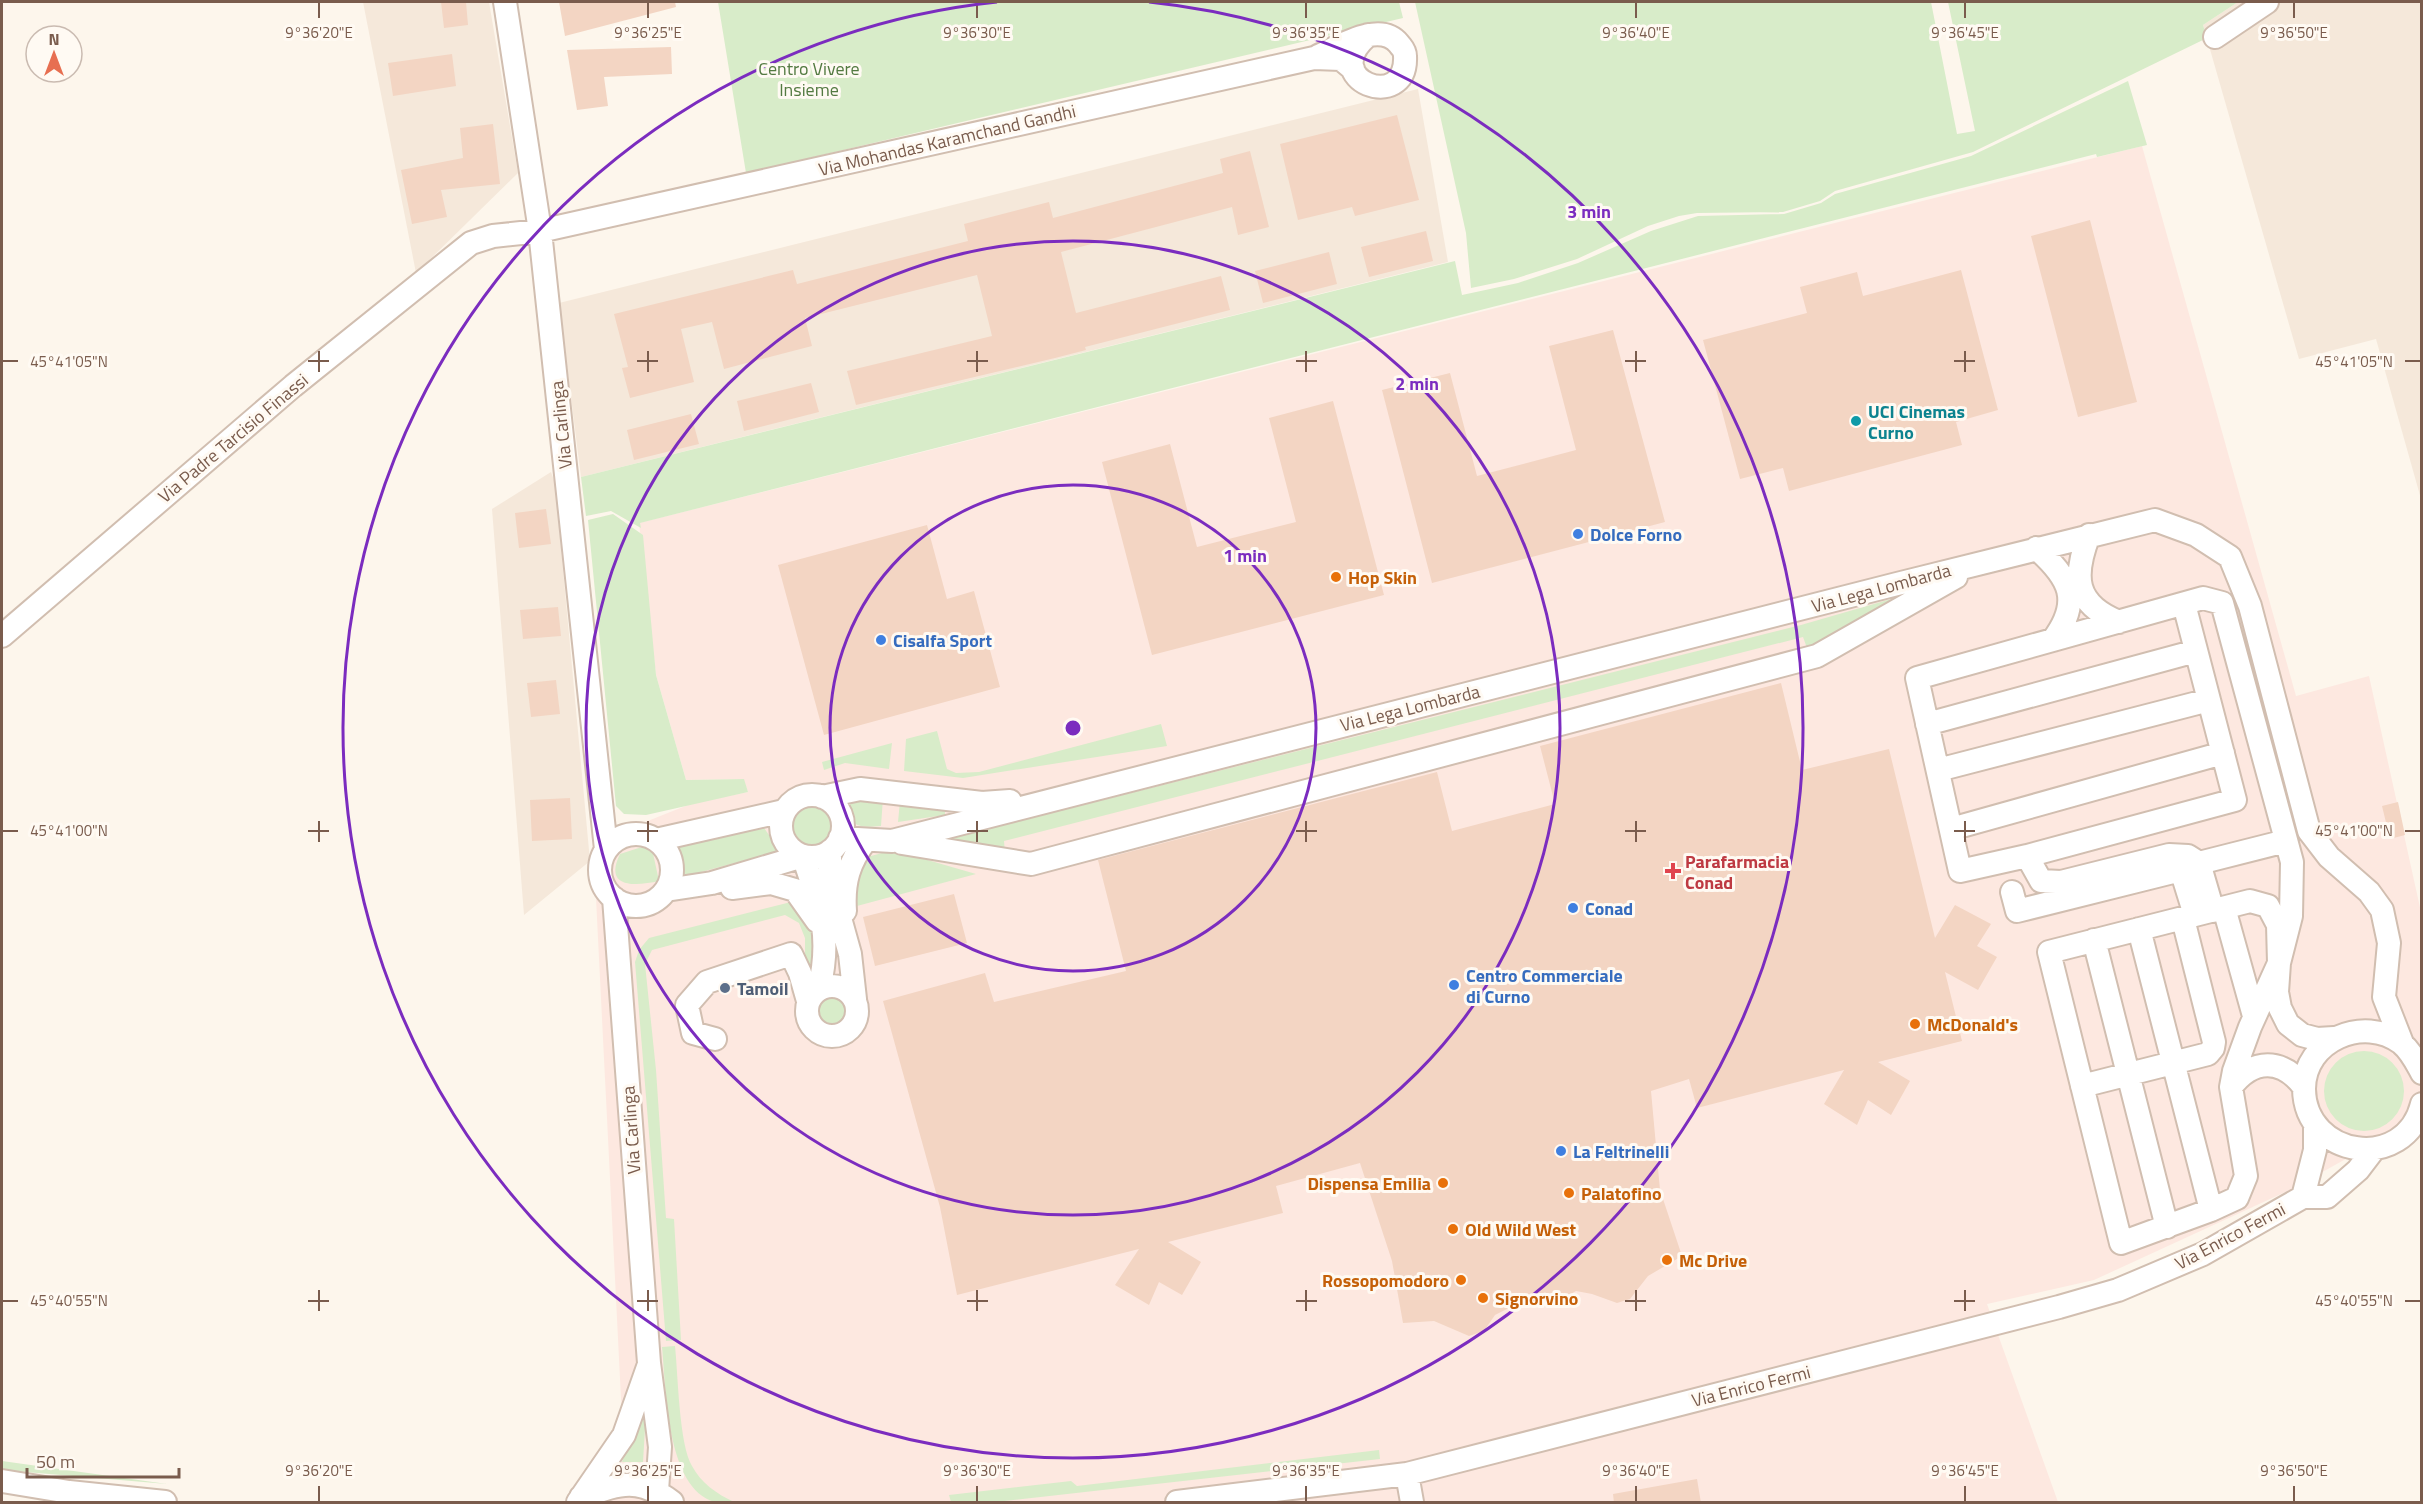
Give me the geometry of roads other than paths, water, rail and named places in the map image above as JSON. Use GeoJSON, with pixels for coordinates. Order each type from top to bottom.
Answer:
{"type":"FeatureCollection","features":[{"type":"Feature","properties":{"kind":"street","name":"Via Carlinga"},"geometry":{"type":"LineString","coordinates":[[506,2],[540,231],[606,849],[601,859],[601,881],[614,898],[649,1363],[665,1497],[633,1485],[608,1486],[576,1500]]}},
{"type":"Feature","properties":{"kind":"street"},"geometry":{"type":"LineString","coordinates":[[2216,37],[2267,2]]}},
{"type":"Feature","properties":{"kind":"street","name":"Via Mohandas Karamchand Gandhi"},"geometry":{"type":"LineString","coordinates":[[540,231],[1314,58],[1341,59],[1353,69],[1358,79],[1370,86],[1384,87],[1399,80],[1406,68],[1405,51],[1394,38],[1383,34],[1368,35]]}},
{"type":"Feature","properties":{"kind":"street"},"geometry":{"type":"LineString","coordinates":[[1314,58],[1368,35]]}},
{"type":"Feature","properties":{"kind":"street"},"geometry":{"type":"LineString","coordinates":[[1353,69],[1352,57],[1356,45],[1368,35]]}},
{"type":"Feature","properties":{"kind":"street","name":"Via Padre Tarcisio Finassi"},"geometry":{"type":"LineString","coordinates":[[2,636],[293,386],[471,243],[493,236],[540,231]]}},
{"type":"Feature","properties":{"kind":"street","name":"Via Lega Lombarda"},"geometry":{"type":"LineString","coordinates":[[666,890],[712,883],[803,856],[822,855],[835,845],[866,840],[892,841],[1059,796],[1726,629],[2036,548],[2155,520],[2196,535],[2230,557],[2250,606],[2309,831],[2329,857],[2369,892],[2382,910],[2389,943],[2384,997],[2402,1043],[2414,1057],[2421,1073]]}},
{"type":"Feature","properties":{"kind":"street"},"geometry":{"type":"LineString","coordinates":[[2089,535],[2078,567],[2080,585],[2088,602],[2102,615],[2120,622]]}},
{"type":"Feature","properties":{"kind":"street"},"geometry":{"type":"LineString","coordinates":[[2036,548],[2060,571],[2068,588],[2069,607],[2064,625],[2053,640]]}},
{"type":"Feature","properties":{"kind":"street"},"geometry":{"type":"LineString","coordinates":[[892,841],[1031,864],[1817,656],[1982,562]]}},
{"type":"Feature","properties":{"kind":"street"},"geometry":{"type":"LineString","coordinates":[[2184,604],[2235,800],[1960,872],[1917,678],[2203,598],[2222,603],[2292,862],[2291,916],[2279,963],[2254,1016],[2234,1071],[2231,1087],[2246,1176],[2237,1198],[2121,1243],[2049,952],[2250,901],[2268,906],[2278,925],[2279,963],[2277,992],[2280,1008],[2288,1024],[2309,1037],[2341,1035],[2366,1030],[2385,1034],[2402,1043]]}},
{"type":"Feature","properties":{"kind":"street"},"geometry":{"type":"LineString","coordinates":[[1928,724],[2196,651]]}},
{"type":"Feature","properties":{"kind":"street"},"geometry":{"type":"LineString","coordinates":[[1938,770],[2209,700]]}},
{"type":"Feature","properties":{"kind":"street"},"geometry":{"type":"LineString","coordinates":[[1951,829],[2223,753]]}},
{"type":"Feature","properties":{"kind":"street","name":"Via Lega Lombarda"},"geometry":{"type":"LineString","coordinates":[[657,840],[784,811],[796,799],[814,795],[822,797],[860,789],[982,803],[1059,796]]}},
{"type":"Feature","properties":{"kind":"street"},"geometry":{"type":"LineString","coordinates":[[822,797],[838,809],[843,829],[835,845],[830,882],[850,954]]}},
{"type":"Feature","properties":{"kind":"street"},"geometry":{"type":"LineString","coordinates":[[784,811],[780,829],[788,846],[803,856],[816,892],[826,938],[807,1018],[817,1031],[830,1036],[844,1034],[854,1024],[858,1012],[843,891],[852,857],[866,840]]}},
{"type":"Feature","properties":{"kind":"street"},"geometry":{"type":"LineString","coordinates":[[606,849],[624,835],[635,833],[657,840],[670,858],[672,869],[666,890],[658,898],[636,906],[614,898]]}},
{"type":"Feature","properties":{"kind":"street"},"geometry":{"type":"LineString","coordinates":[[2028,856],[2041,881],[2061,882],[2169,855],[2188,856],[2199,863],[2286,841]]}},
{"type":"Feature","properties":{"kind":"street"},"geometry":{"type":"LineString","coordinates":[[2082,1086],[2208,1054],[2213,1048],[2199,863]]}},
{"type":"Feature","properties":{"kind":"street"},"geometry":{"type":"LineString","coordinates":[[2012,892],[2017,911],[2173,872],[2182,873],[2254,1016]]}},
{"type":"Feature","properties":{"kind":"street"},"geometry":{"type":"LineString","coordinates":[[712,883],[735,888],[771,883],[795,890],[814,915],[826,938]]}},
{"type":"Feature","properties":{"kind":"street"},"geometry":{"type":"LineString","coordinates":[[2139,929],[2211,1210]]}},
{"type":"Feature","properties":{"kind":"street"},"geometry":{"type":"LineString","coordinates":[[2094,940],[2167,1227]]}},
{"type":"Feature","properties":{"kind":"street"},"geometry":{"type":"LineString","coordinates":[[715,1039],[693,1033],[687,1005],[707,982],[791,954],[814,995]]}},
{"type":"Feature","properties":{"kind":"street"},"geometry":{"type":"LineString","coordinates":[[814,995],[832,985],[846,988],[855,999]]}},
{"type":"Feature","properties":{"kind":"street"},"geometry":{"type":"LineString","coordinates":[[2384,997],[2341,1035],[2319,1050],[2308,1068],[2304,1087],[2306,1107],[2315,1125],[2331,1140],[2352,1149],[2374,1149],[2387,1145],[2415,1129],[2421,1104]]}},
{"type":"Feature","properties":{"kind":"street"},"geometry":{"type":"LineString","coordinates":[[2231,1087],[2240,1075],[2253,1067],[2267,1065],[2289,1072],[2304,1087]]}},
{"type":"Feature","properties":{"kind":"street","name":"Via Enrico Fermi"},"geometry":{"type":"LineString","coordinates":[[2303,1197],[2315,1149],[2315,1125]]}},
{"type":"Feature","properties":{"kind":"street","name":"Via Enrico Fermi"},"geometry":{"type":"LineString","coordinates":[[1177,1503],[1407,1474],[2118,1290],[2203,1254],[2303,1197],[2327,1197],[2358,1170],[2374,1149]]}},
{"type":"Feature","properties":{"kind":"street","name":"Via Carlinga"},"geometry":{"type":"LineString","coordinates":[[576,1500],[624,1435],[649,1363]]}},
{"type":"Feature","properties":{"kind":"street"},"geometry":{"type":"LineString","coordinates":[[1407,1474],[1412,1503]]}},
{"type":"Feature","properties":{"kind":"street"},"geometry":{"type":"LineString","coordinates":[[2,1481],[69,1492],[165,1503]]}},
{"type":"Feature","properties":{"kind":"place","name":"UCI Cinemas Curno"},"geometry":{"type":"Point","coordinates":[1856,421]}},
{"type":"Feature","properties":{"kind":"place","name":"Dolce Forno"},"geometry":{"type":"Point","coordinates":[1578,534]}},
{"type":"Feature","properties":{"kind":"place","name":"Hop Skin"},"geometry":{"type":"Point","coordinates":[1336,577]}},
{"type":"Feature","properties":{"kind":"place","name":"Cisalfa Sport"},"geometry":{"type":"Point","coordinates":[881,640]}},
{"type":"Feature","properties":{"kind":"place","name":"Parafarmacia Conad"},"geometry":{"type":"Point","coordinates":[1673,871]}},
{"type":"Feature","properties":{"kind":"place","name":"Conad"},"geometry":{"type":"Point","coordinates":[1573,908]}},
{"type":"Feature","properties":{"kind":"place","name":"Centro Commerciale di Curno"},"geometry":{"type":"Point","coordinates":[1454,985]}},
{"type":"Feature","properties":{"kind":"place","name":"Tamoil"},"geometry":{"type":"Point","coordinates":[725,988]}},
{"type":"Feature","properties":{"kind":"place","name":"McDonald's"},"geometry":{"type":"Point","coordinates":[1915,1024]}},
{"type":"Feature","properties":{"kind":"place","name":"La Feltrinelli"},"geometry":{"type":"Point","coordinates":[1561,1151]}},
{"type":"Feature","properties":{"kind":"place","name":"Dispensa Emilia"},"geometry":{"type":"Point","coordinates":[1443,1183]}},
{"type":"Feature","properties":{"kind":"place","name":"Palatofino"},"geometry":{"type":"Point","coordinates":[1569,1193]}},
{"type":"Feature","properties":{"kind":"place","name":"Old Wild West"},"geometry":{"type":"Point","coordinates":[1453,1229]}},
{"type":"Feature","properties":{"kind":"place","name":"Mc Drive"},"geometry":{"type":"Point","coordinates":[1667,1260]}},
{"type":"Feature","properties":{"kind":"place","name":"Rossopomodoro"},"geometry":{"type":"Point","coordinates":[1461,1280]}},
{"type":"Feature","properties":{"kind":"place","name":"Signorvino"},"geometry":{"type":"Point","coordinates":[1483,1298]}},
{"type":"Feature","properties":{"kind":"park label","name":"Centro Vivere Insieme"},"geometry":{"type":"Point","coordinates":[809,78]}}]}
